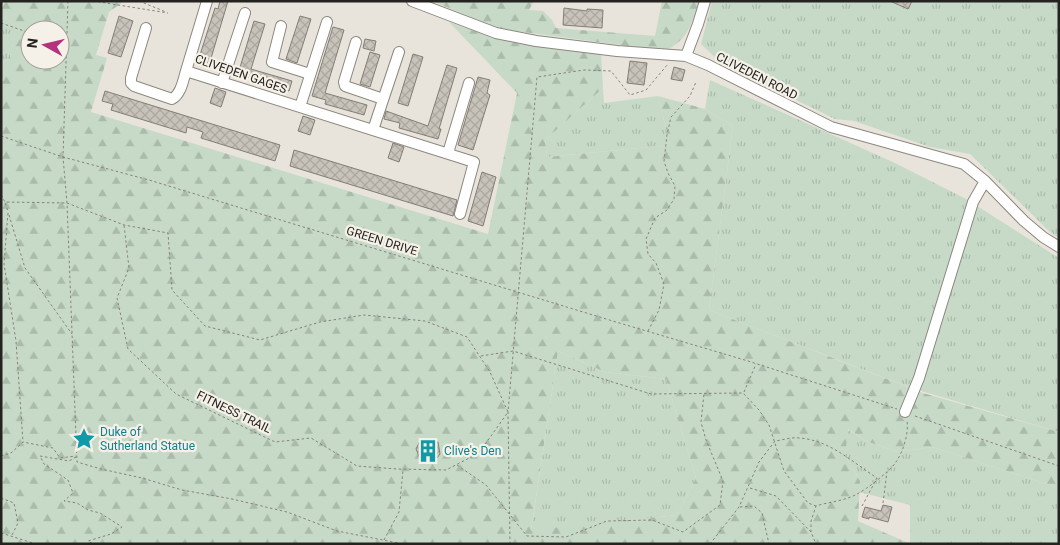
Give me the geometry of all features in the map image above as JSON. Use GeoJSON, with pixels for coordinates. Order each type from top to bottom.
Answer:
{"type":"FeatureCollection","features":[{"type":"Feature","properties":{"kind":"street","name":"CLIVEDEN GAGES"},"geometry":{"type":"LineString","coordinates":[[207,1],[186,71],[474,162],[460,214]]}},
{"type":"Feature","properties":{"kind":"street"},"geometry":{"type":"LineString","coordinates":[[686,56],[705,1]]}},
{"type":"Feature","properties":{"kind":"street","name":"CLIVEDEN ROAD"},"geometry":{"type":"LineString","coordinates":[[418,2],[504,34],[617,51],[686,56],[708,65],[831,127],[964,164],[985,181],[1024,221],[1043,237],[1059,247]]}},
{"type":"Feature","properties":{"kind":"street"},"geometry":{"type":"LineString","coordinates":[[222,83],[245,13]]}},
{"type":"Feature","properties":{"kind":"street"},"geometry":{"type":"LineString","coordinates":[[298,107],[327,22]]}},
{"type":"Feature","properties":{"kind":"street"},"geometry":{"type":"LineString","coordinates":[[281,26],[272,62],[310,74]]}},
{"type":"Feature","properties":{"kind":"street"},"geometry":{"type":"LineString","coordinates":[[146,28],[131,83],[134,86],[172,99],[178,94],[186,71]]}},
{"type":"Feature","properties":{"kind":"street"},"geometry":{"type":"LineString","coordinates":[[356,42],[344,82],[345,86],[383,99]]}},
{"type":"Feature","properties":{"kind":"street"},"geometry":{"type":"LineString","coordinates":[[373,130],[399,52]]}},
{"type":"Feature","properties":{"kind":"street"},"geometry":{"type":"LineString","coordinates":[[448,153],[469,83]]}},
{"type":"Feature","properties":{"kind":"street"},"geometry":{"type":"LineString","coordinates":[[905,412],[919,378],[973,202],[985,181]]}},
{"type":"Feature","properties":{"kind":"path"},"geometry":{"type":"LineString","coordinates":[[67,20],[68,1]]}},
{"type":"Feature","properties":{"kind":"path"},"geometry":{"type":"LineString","coordinates":[[93,1],[168,13],[139,1]]}},
{"type":"Feature","properties":{"kind":"path"},"geometry":{"type":"LineString","coordinates":[[1,23],[20,30]]}},
{"type":"Feature","properties":{"kind":"path"},"geometry":{"type":"LineString","coordinates":[[510,544],[508,412],[537,77],[584,70],[611,71],[630,95],[646,90],[674,55]]}},
{"type":"Feature","properties":{"kind":"path"},"geometry":{"type":"LineString","coordinates":[[65,70],[63,157],[67,203],[77,462],[182,490],[287,512],[337,531],[402,544]]}},
{"type":"Feature","properties":{"kind":"path"},"geometry":{"type":"LineString","coordinates":[[648,332],[659,310],[664,284],[656,263],[648,254],[646,239],[655,218],[667,210],[674,199],[675,186],[664,161],[667,135],[671,117],[690,96],[696,82]]}},
{"type":"Feature","properties":{"kind":"path","name":"GREEN DRIVE"},"geometry":{"type":"LineString","coordinates":[[1,136],[63,157],[150,180],[648,332],[757,363],[744,393]]}},
{"type":"Feature","properties":{"kind":"path"},"geometry":{"type":"LineString","coordinates":[[1,195],[5,202],[24,268],[72,334]]}},
{"type":"Feature","properties":{"kind":"path"},"geometry":{"type":"LineString","coordinates":[[5,202],[67,203],[124,225],[168,233],[172,290],[205,326],[260,340],[320,322],[364,316],[425,321],[467,337],[490,372],[508,412]]}},
{"type":"Feature","properties":{"kind":"path"},"geometry":{"type":"LineString","coordinates":[[8,213],[4,264],[16,341],[23,442]]}},
{"type":"Feature","properties":{"kind":"path","name":"FITNESS TRAIL"},"geometry":{"type":"LineString","coordinates":[[124,225],[129,268],[117,298],[128,348],[176,394],[276,442],[311,438],[357,466],[397,469],[446,470],[479,453],[508,412]]}},
{"type":"Feature","properties":{"kind":"path"},"geometry":{"type":"LineString","coordinates":[[480,357],[513,351],[651,394],[744,393],[770,425],[784,470],[808,503],[816,506],[856,495],[896,463],[908,427],[905,412]]}},
{"type":"Feature","properties":{"kind":"path"},"geometry":{"type":"LineString","coordinates":[[456,464],[486,486],[527,536],[566,537],[606,521],[652,520],[683,532],[720,505],[722,481],[701,422],[704,394]]}},
{"type":"Feature","properties":{"kind":"path"},"geometry":{"type":"LineString","coordinates":[[710,544],[739,508],[759,462],[775,441],[797,438],[821,442],[877,478]]}},
{"type":"Feature","properties":{"kind":"path"},"geometry":{"type":"LineString","coordinates":[[1,456],[10,453],[23,442]]}},
{"type":"Feature","properties":{"kind":"path"},"geometry":{"type":"LineString","coordinates":[[23,442],[53,448],[60,458],[76,456]]}},
{"type":"Feature","properties":{"kind":"path"},"geometry":{"type":"LineString","coordinates":[[76,456],[69,461],[40,456],[44,464],[68,480],[74,493],[64,500],[77,503],[88,510],[100,512],[122,527],[111,534],[88,541],[93,544]]}},
{"type":"Feature","properties":{"kind":"path"},"geometry":{"type":"LineString","coordinates":[[384,541],[399,512],[403,469]]}},
{"type":"Feature","properties":{"kind":"path"},"geometry":{"type":"LineString","coordinates":[[883,503],[887,471]]}},
{"type":"Feature","properties":{"kind":"path"},"geometry":{"type":"LineString","coordinates":[[861,508],[877,478]]}},
{"type":"Feature","properties":{"kind":"path"},"geometry":{"type":"LineString","coordinates":[[749,487],[776,496],[811,532],[816,544]]}},
{"type":"Feature","properties":{"kind":"path"},"geometry":{"type":"LineString","coordinates":[[1,498],[14,503],[18,523],[12,535]]}},
{"type":"Feature","properties":{"kind":"path"},"geometry":{"type":"LineString","coordinates":[[739,508],[754,506],[762,514],[769,544]]}},
{"type":"Feature","properties":{"kind":"path"},"geometry":{"type":"LineString","coordinates":[[811,532],[811,521],[816,506]]}},
{"type":"Feature","properties":{"kind":"path"},"geometry":{"type":"LineString","coordinates":[[1,533],[36,544]]}},
{"type":"Feature","properties":{"kind":"green space"},"geometry":{"type":"Polygon","coordinates":[[[1,1],[124,1],[109,12],[96,55],[107,58],[91,112],[488,234],[517,93],[449,22],[498,39],[601,53],[603,88],[545,140],[547,157],[670,145],[658,96],[705,109],[733,126],[709,310],[923,393],[1059,432],[1059,488],[932,447],[898,452],[866,441],[848,429],[845,456],[860,481],[858,521],[911,544],[1,544],[1,64],[10,58],[16,25],[1,16],[1,1]],[[558,351],[531,530],[677,515],[696,478],[666,379],[605,372],[558,351]]]}},
{"type":"Feature","properties":{"kind":"green space"},"geometry":{"type":"Polygon","coordinates":[[[432,1],[534,1],[529,10],[543,11],[552,20],[556,28],[655,36],[662,1],[699,1],[691,24],[684,36],[679,42],[665,51],[500,29],[432,1]]]}},
{"type":"Feature","properties":{"kind":"green space"},"geometry":{"type":"Polygon","coordinates":[[[712,1],[1059,1],[1059,238],[1050,232],[970,154],[930,147],[854,121],[835,119],[722,64],[701,44],[712,1]]]}},
{"type":"Feature","properties":{"kind":"green space"},"geometry":{"type":"Polygon","coordinates":[[[1,16],[17,25],[10,58],[1,64],[1,16]]]}},
{"type":"Feature","properties":{"kind":"green space"},"geometry":{"type":"Polygon","coordinates":[[[710,80],[895,163],[966,199],[1059,258],[1059,432],[911,388],[709,310],[733,126],[705,109],[710,80]]]}},
{"type":"Feature","properties":{"kind":"green space"},"geometry":{"type":"Polygon","coordinates":[[[603,88],[604,103],[658,96],[670,145],[547,157],[545,140],[603,88]]]}},
{"type":"Feature","properties":{"kind":"green space"},"geometry":{"type":"Polygon","coordinates":[[[558,351],[605,372],[666,379],[696,478],[677,515],[531,531],[558,351]]]}},
{"type":"Feature","properties":{"kind":"green space"},"geometry":{"type":"Polygon","coordinates":[[[847,429],[866,441],[898,452],[932,447],[1059,488],[1059,544],[910,543],[910,505],[859,492],[860,481],[845,456],[847,429]]]}},
{"type":"Feature","properties":{"kind":"building"},"geometry":{"type":"Polygon","coordinates":[[[220,1],[228,1],[209,65],[198,61],[215,8],[218,9],[220,1]]]}},
{"type":"Feature","properties":{"kind":"building"},"geometry":{"type":"Polygon","coordinates":[[[890,1],[912,1],[908,9],[890,1]]]}},
{"type":"Feature","properties":{"kind":"building"},"geometry":{"type":"Polygon","coordinates":[[[564,8],[587,11],[587,9],[603,10],[602,28],[563,25],[564,8]]]}},
{"type":"Feature","properties":{"kind":"building"},"geometry":{"type":"Polygon","coordinates":[[[119,16],[133,21],[121,57],[108,53],[119,16]]]}},
{"type":"Feature","properties":{"kind":"building"},"geometry":{"type":"Polygon","coordinates":[[[300,16],[311,19],[297,63],[286,59],[300,16]]]}},
{"type":"Feature","properties":{"kind":"building"},"geometry":{"type":"Polygon","coordinates":[[[254,21],[265,24],[251,69],[292,81],[289,91],[238,74],[254,21]]]}},
{"type":"Feature","properties":{"kind":"building"},"geometry":{"type":"Polygon","coordinates":[[[333,27],[344,30],[325,93],[367,105],[364,115],[325,104],[326,100],[312,96],[333,27]]]}},
{"type":"Feature","properties":{"kind":"building"},"geometry":{"type":"Polygon","coordinates":[[[365,39],[376,41],[374,51],[363,48],[365,39]]]}},
{"type":"Feature","properties":{"kind":"building"},"geometry":{"type":"Polygon","coordinates":[[[370,52],[380,55],[370,87],[360,84],[370,52]]]}},
{"type":"Feature","properties":{"kind":"building"},"geometry":{"type":"Polygon","coordinates":[[[413,54],[423,57],[408,106],[398,103],[413,54]]]}},
{"type":"Feature","properties":{"kind":"building"},"geometry":{"type":"Polygon","coordinates":[[[630,61],[647,63],[644,85],[627,83],[630,61]]]}},
{"type":"Feature","properties":{"kind":"building"},"geometry":{"type":"Polygon","coordinates":[[[447,65],[457,68],[439,129],[441,129],[438,139],[399,128],[400,123],[384,119],[386,111],[428,126],[447,65]]]}},
{"type":"Feature","properties":{"kind":"building"},"geometry":{"type":"Polygon","coordinates":[[[674,67],[685,70],[682,81],[671,79],[674,67]]]}},
{"type":"Feature","properties":{"kind":"building"},"geometry":{"type":"Polygon","coordinates":[[[478,77],[490,80],[487,93],[490,95],[473,150],[458,145],[478,77]]]}},
{"type":"Feature","properties":{"kind":"building"},"geometry":{"type":"Polygon","coordinates":[[[215,88],[226,92],[221,107],[210,103],[215,88]]]}},
{"type":"Feature","properties":{"kind":"building"},"geometry":{"type":"Polygon","coordinates":[[[105,91],[280,145],[275,161],[201,138],[203,132],[187,127],[186,133],[111,110],[113,104],[102,101],[105,91]]]}},
{"type":"Feature","properties":{"kind":"building"},"geometry":{"type":"Polygon","coordinates":[[[303,116],[315,120],[310,135],[298,131],[303,116]]]}},
{"type":"Feature","properties":{"kind":"building"},"geometry":{"type":"Polygon","coordinates":[[[393,143],[404,147],[399,162],[388,158],[393,143]]]}},
{"type":"Feature","properties":{"kind":"building"},"geometry":{"type":"Polygon","coordinates":[[[294,150],[457,200],[453,216],[290,166],[294,150]]]}},
{"type":"Feature","properties":{"kind":"building"},"geometry":{"type":"Polygon","coordinates":[[[482,172],[496,177],[483,226],[468,221],[482,172]]]}},
{"type":"Feature","properties":{"kind":"building","name":"Clive's Den"},"geometry":{"type":"Polygon","coordinates":[[[420,441],[438,442],[440,454],[433,463],[421,461],[416,449],[420,441]]]}},
{"type":"Feature","properties":{"kind":"building"},"geometry":{"type":"Polygon","coordinates":[[[883,505],[892,507],[888,522],[862,517],[865,507],[881,511],[883,505]]]}},
{"type":"Feature","properties":{"kind":"place","name":"Duke of Sutherland Statue"},"geometry":{"type":"Point","coordinates":[84,439]}},
{"type":"Feature","properties":{"kind":"place","name":"Clive's Den"},"geometry":{"type":"Point","coordinates":[428,451]}}]}
